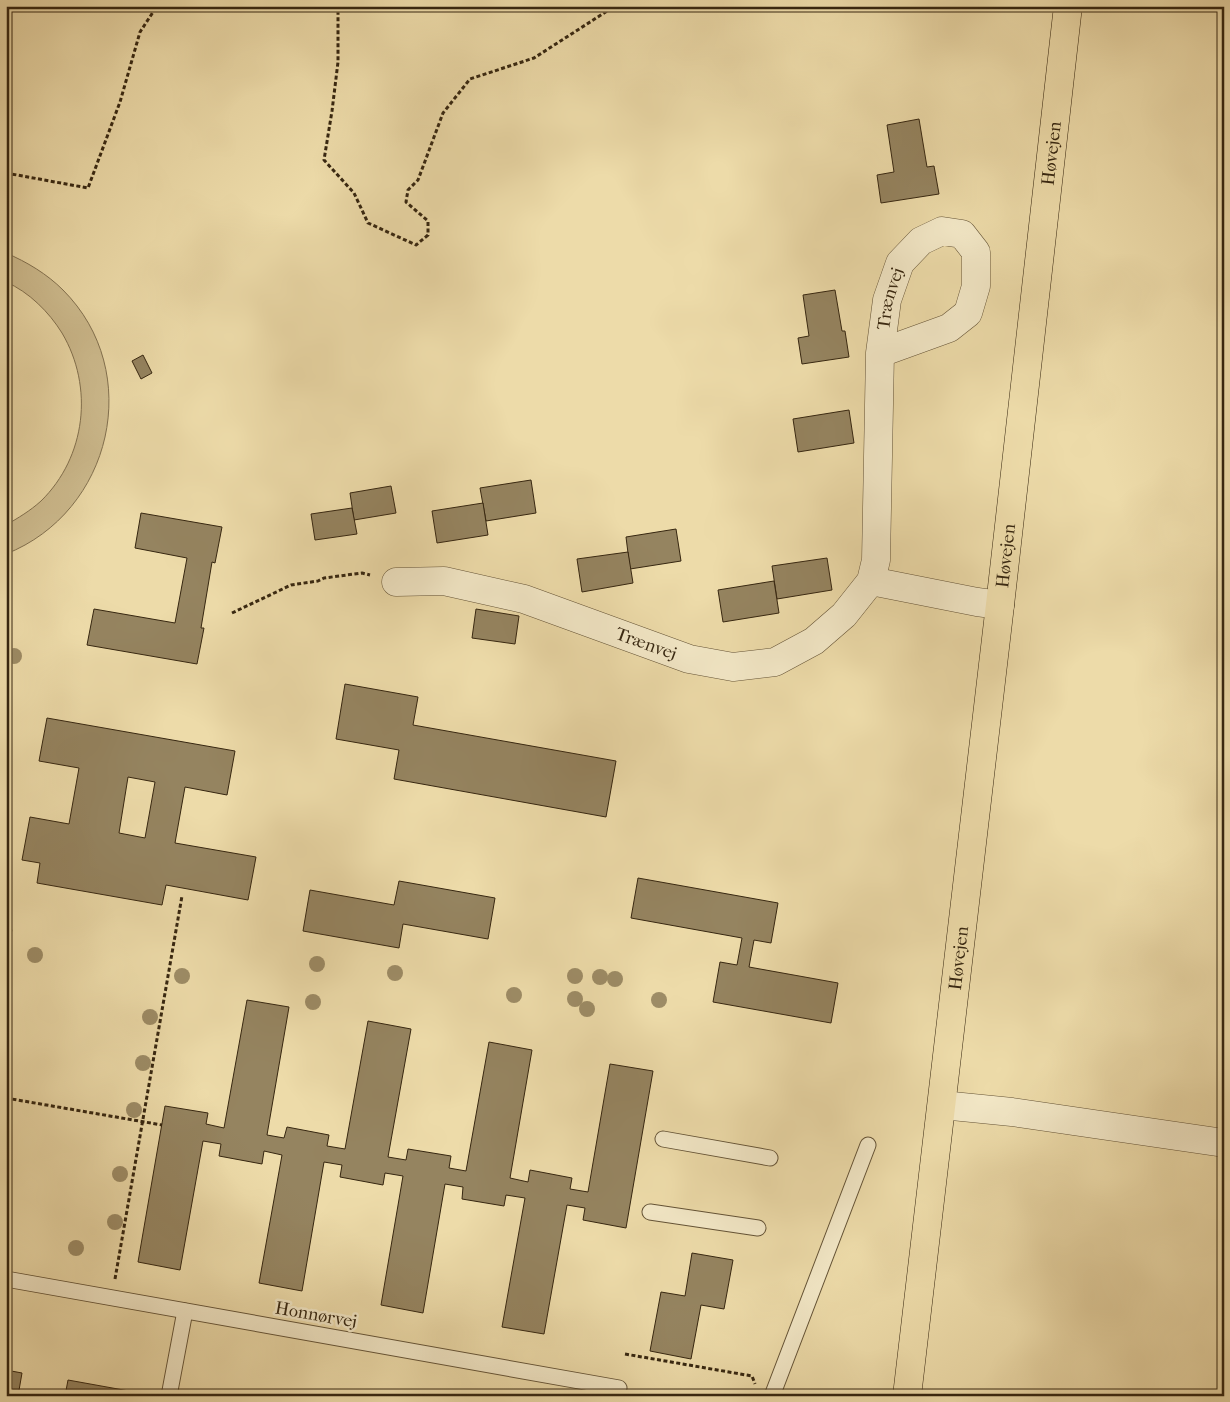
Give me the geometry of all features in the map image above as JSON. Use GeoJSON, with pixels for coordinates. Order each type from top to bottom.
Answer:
{"type":"FeatureCollection","features":[{"type":"Feature","properties":{"kind":"main road","name":"Høvejen"},"geometry":{"type":"LineString","coordinates":[[907,1396],[1068,6]]}},
{"type":"Feature","properties":{"kind":"street","name":"Trænvej"},"geometry":{"type":"LineString","coordinates":[[396,582],[444,581],[524,599],[689,659],[733,667],[775,662],[814,641],[844,615],[871,581],[876,560],[880,353],[887,300],[900,263],[921,240],[942,231],[962,234],[976,252],[976,286],[968,313],[949,328],[880,353]]}},
{"type":"Feature","properties":{"kind":"street"},"geometry":{"type":"LineString","coordinates":[[871,581],[1000,605]]}},
{"type":"Feature","properties":{"kind":"street"},"geometry":{"type":"LineString","coordinates":[[942,1105],[1012,1112],[1224,1143]]}},
{"type":"Feature","properties":{"kind":"lane"},"geometry":{"type":"LineString","coordinates":[[663,1139],[770,1158]]}},
{"type":"Feature","properties":{"kind":"lane"},"geometry":{"type":"LineString","coordinates":[[772,1396],[868,1145]]}},
{"type":"Feature","properties":{"kind":"lane"},"geometry":{"type":"LineString","coordinates":[[650,1212],[758,1228]]}},
{"type":"Feature","properties":{"kind":"lane","name":"Honnørvej"},"geometry":{"type":"LineString","coordinates":[[6,1279],[619,1388]]}},
{"type":"Feature","properties":{"kind":"lane"},"geometry":{"type":"LineString","coordinates":[[169,1396],[185,1311]]}},
{"type":"Feature","properties":{"kind":"path"},"geometry":{"type":"LineString","coordinates":[[6,173],[88,188],[120,102],[140,32],[157,6]]}},
{"type":"Feature","properties":{"kind":"path"},"geometry":{"type":"LineString","coordinates":[[333,6],[338,12],[338,62],[324,160],[354,193],[368,223],[416,245],[428,235],[428,221],[406,202],[408,190],[418,180],[444,113],[470,79],[534,58],[615,6]]}},
{"type":"Feature","properties":{"kind":"path"},"geometry":{"type":"LineString","coordinates":[[232,613],[291,585],[318,581],[324,578],[362,573],[396,582]]}},
{"type":"Feature","properties":{"kind":"path"},"geometry":{"type":"LineString","coordinates":[[111,1298],[182,896]]}},
{"type":"Feature","properties":{"kind":"path"},"geometry":{"type":"LineString","coordinates":[[6,959],[12,929]]}},
{"type":"Feature","properties":{"kind":"path"},"geometry":{"type":"LineString","coordinates":[[6,1098],[162,1125]]}},
{"type":"Feature","properties":{"kind":"path"},"geometry":{"type":"LineString","coordinates":[[625,1354],[752,1376],[756,1389]]}},
{"type":"Feature","properties":{"kind":"shaded area"},"geometry":{"type":"Polygon","coordinates":[[[6,253],[22,260],[57,284],[88,323],[104,360],[109,398],[105,437],[92,474],[71,507],[42,534],[6,554],[6,525],[41,501],[56,483],[68,464],[76,443],[80,421],[81,398],[79,376],[72,354],[62,333],[38,303],[23,291],[6,282],[6,253]]]}},
{"type":"Feature","properties":{"kind":"building"},"geometry":{"type":"Polygon","coordinates":[[[919,119],[927,167],[934,166],[939,194],[881,203],[877,175],[894,172],[887,125],[919,119]]]}},
{"type":"Feature","properties":{"kind":"building"},"geometry":{"type":"Polygon","coordinates":[[[835,290],[842,331],[845,331],[849,357],[802,364],[798,338],[809,336],[803,295],[835,290]]]}},
{"type":"Feature","properties":{"kind":"building"},"geometry":{"type":"Polygon","coordinates":[[[143,355],[152,373],[141,379],[132,361],[143,355]]]}},
{"type":"Feature","properties":{"kind":"building"},"geometry":{"type":"Polygon","coordinates":[[[849,410],[854,443],[798,452],[793,419],[849,410]]]}},
{"type":"Feature","properties":{"kind":"building"},"geometry":{"type":"Polygon","coordinates":[[[531,480],[536,513],[486,521],[480,488],[531,480]]]}},
{"type":"Feature","properties":{"kind":"building"},"geometry":{"type":"Polygon","coordinates":[[[391,486],[396,513],[354,520],[350,493],[391,486]]]}},
{"type":"Feature","properties":{"kind":"building"},"geometry":{"type":"Polygon","coordinates":[[[483,503],[488,535],[437,543],[432,511],[483,503]]]}},
{"type":"Feature","properties":{"kind":"building"},"geometry":{"type":"Polygon","coordinates":[[[352,508],[357,534],[315,540],[311,514],[352,508]]]}},
{"type":"Feature","properties":{"kind":"building"},"geometry":{"type":"Polygon","coordinates":[[[141,513],[222,527],[215,563],[212,562],[201,628],[204,628],[197,664],[87,645],[94,609],[175,623],[187,558],[135,548],[141,513]]]}},
{"type":"Feature","properties":{"kind":"building"},"geometry":{"type":"Polygon","coordinates":[[[676,529],[681,561],[630,569],[626,537],[676,529]]]}},
{"type":"Feature","properties":{"kind":"building"},"geometry":{"type":"Polygon","coordinates":[[[628,552],[633,583],[582,592],[577,559],[628,552]]]}},
{"type":"Feature","properties":{"kind":"building"},"geometry":{"type":"Polygon","coordinates":[[[827,558],[832,590],[777,599],[772,566],[827,558]]]}},
{"type":"Feature","properties":{"kind":"building"},"geometry":{"type":"Polygon","coordinates":[[[774,581],[779,613],[723,622],[718,590],[774,581]]]}},
{"type":"Feature","properties":{"kind":"building"},"geometry":{"type":"Polygon","coordinates":[[[476,609],[519,616],[515,644],[472,638],[476,609]]]}},
{"type":"Feature","properties":{"kind":"building"},"geometry":{"type":"Polygon","coordinates":[[[345,684],[418,697],[413,725],[616,761],[606,817],[394,779],[399,750],[336,739],[345,684]]]}},
{"type":"Feature","properties":{"kind":"building"},"geometry":{"type":"Polygon","coordinates":[[[47,718],[235,751],[227,795],[185,787],[175,843],[256,857],[248,900],[166,885],[162,905],[37,883],[40,863],[22,860],[30,817],[69,824],[79,768],[39,761],[47,718]],[[128,777],[119,833],[145,838],[155,782],[128,777]]]}},
{"type":"Feature","properties":{"kind":"building"},"geometry":{"type":"Polygon","coordinates":[[[638,878],[778,903],[771,943],[754,940],[749,967],[838,983],[831,1023],[713,1002],[720,962],[737,965],[742,938],[631,918],[638,878]]]}},
{"type":"Feature","properties":{"kind":"building"},"geometry":{"type":"Polygon","coordinates":[[[399,881],[495,898],[488,939],[403,924],[399,948],[303,931],[310,890],[394,905],[399,881]]]}},
{"type":"Feature","properties":{"kind":"building"},"geometry":{"type":"Polygon","coordinates":[[[247,1000],[289,1007],[267,1135],[284,1138],[287,1127],[329,1135],[327,1146],[345,1149],[368,1021],[411,1029],[388,1157],[406,1160],[408,1149],[451,1156],[449,1168],[466,1171],[489,1042],[532,1050],[510,1178],[528,1182],[530,1170],[572,1178],[570,1189],[588,1192],[610,1064],[653,1071],[626,1228],[583,1220],[585,1208],[567,1205],[544,1334],[502,1327],[525,1198],[506,1195],[504,1206],[462,1199],[463,1187],[445,1184],[423,1313],[381,1305],[403,1176],[385,1173],[383,1185],[340,1177],[342,1165],[324,1162],[302,1291],[259,1283],[282,1155],[264,1151],[262,1164],[219,1156],[221,1144],[203,1141],[180,1270],[138,1262],[165,1106],[208,1113],[206,1124],[224,1128],[247,1000]]]}},
{"type":"Feature","properties":{"kind":"building"},"geometry":{"type":"Polygon","coordinates":[[[692,1253],[733,1260],[724,1309],[701,1305],[691,1359],[650,1351],[661,1292],[685,1296],[692,1253]]]}},
{"type":"Feature","properties":{"kind":"building"},"geometry":{"type":"Polygon","coordinates":[[[6,1370],[22,1373],[18,1396],[6,1396],[6,1370]]]}},
{"type":"Feature","properties":{"kind":"building"},"geometry":{"type":"Polygon","coordinates":[[[68,1380],[129,1391],[128,1396],[65,1396],[68,1380]]]}}]}
